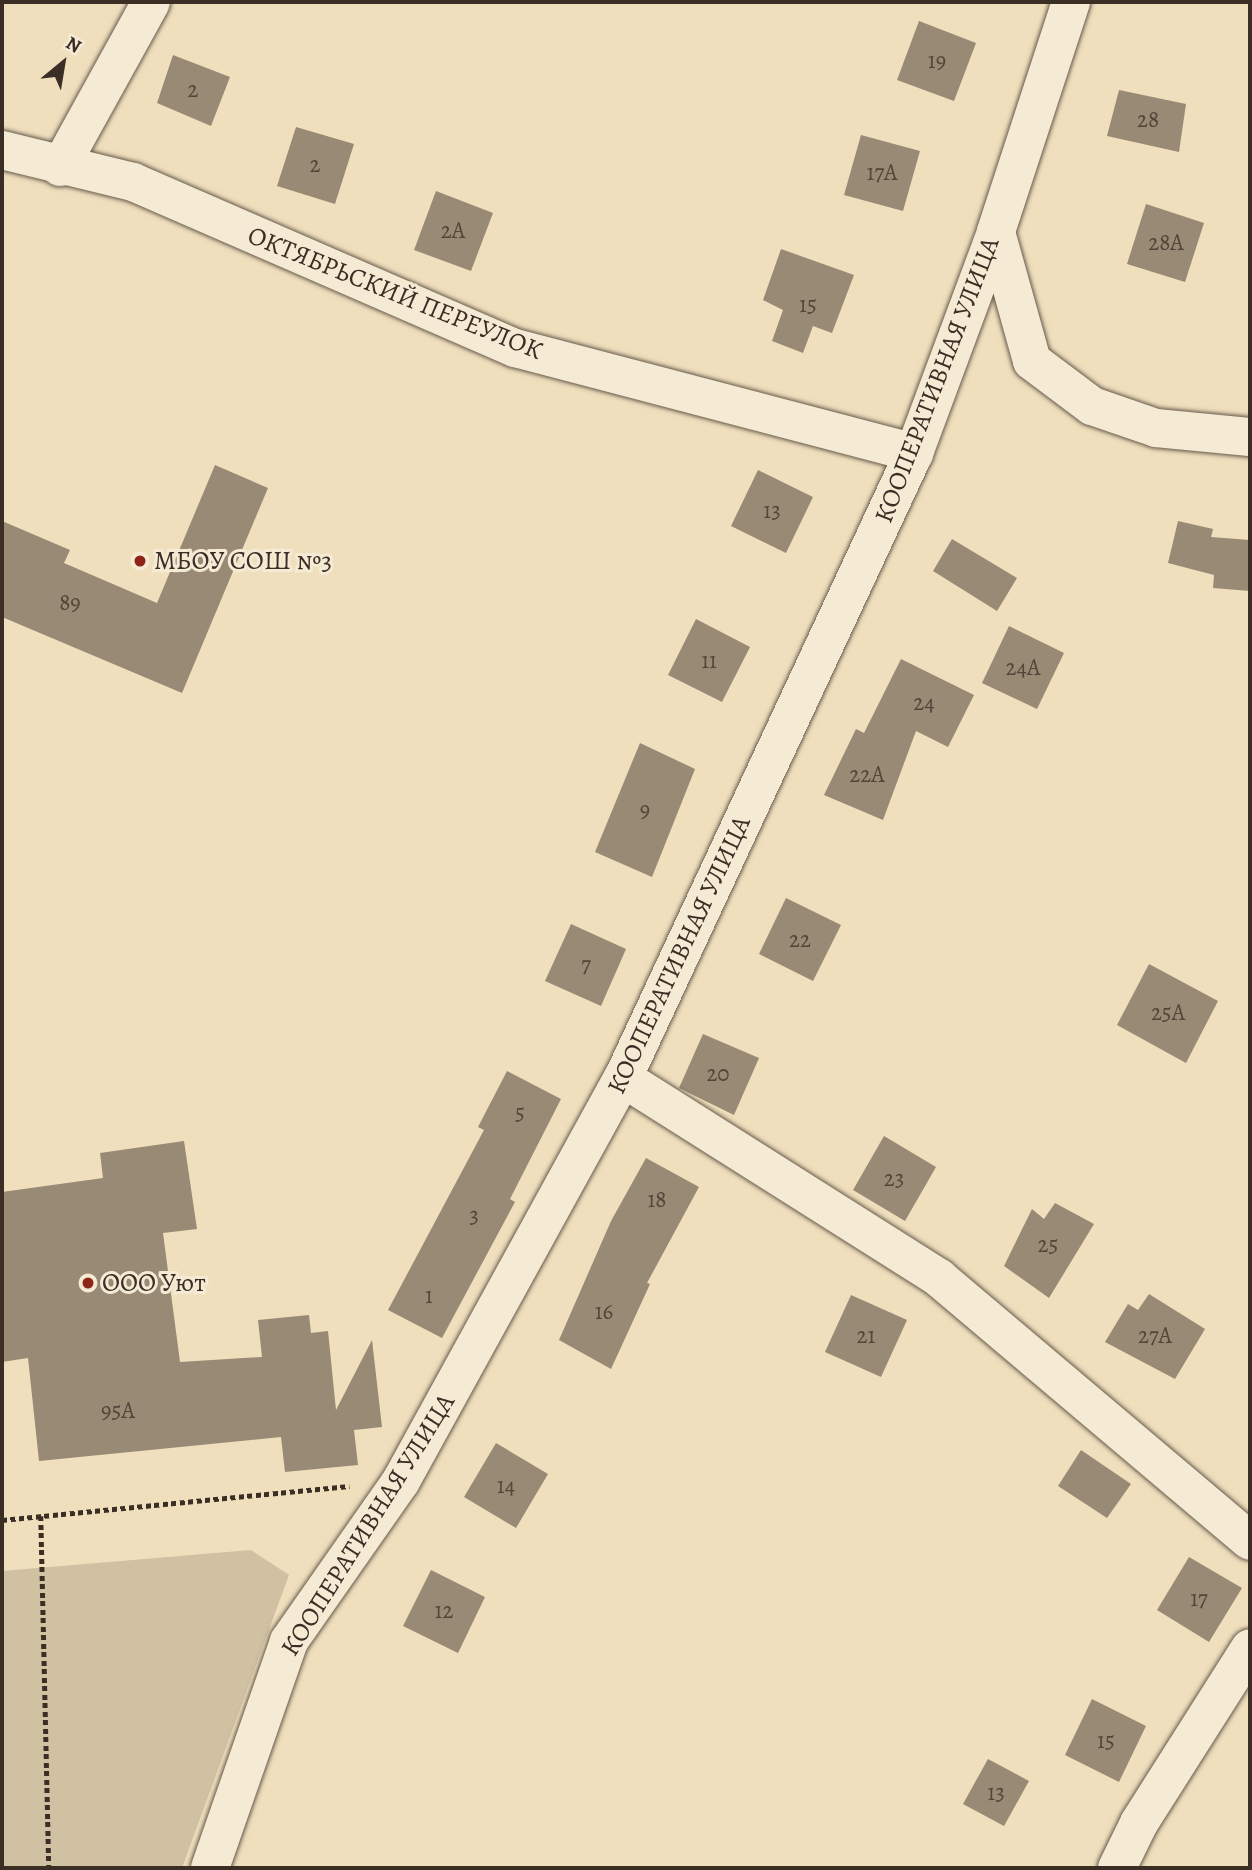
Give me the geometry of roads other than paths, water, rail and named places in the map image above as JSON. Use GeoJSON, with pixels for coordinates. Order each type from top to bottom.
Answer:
{"type":"FeatureCollection","features":[{"type":"Feature","properties":{"kind":"street"},"geometry":{"type":"LineString","coordinates":[[60,167],[151,2]]}},
{"type":"Feature","properties":{"kind":"street","name":"КООПЕРАТИВНАЯ УЛИЦА"},"geometry":{"type":"LineString","coordinates":[[210,1868],[289,1641],[401,1481],[623,1078],[914,453],[996,232],[1071,2]]}},
{"type":"Feature","properties":{"kind":"street","name":"ОКТЯБРЬСКИЙ ПЕРЕУЛОК"},"geometry":{"type":"LineString","coordinates":[[2,150],[60,167],[133,182],[515,348],[914,453]]}},
{"type":"Feature","properties":{"kind":"street"},"geometry":{"type":"LineString","coordinates":[[996,232],[1032,361],[1092,406],[1156,428],[1250,437]]}},
{"type":"Feature","properties":{"kind":"street"},"geometry":{"type":"LineString","coordinates":[[623,1078],[939,1278],[1250,1541]]}},
{"type":"Feature","properties":{"kind":"street"},"geometry":{"type":"LineString","coordinates":[[1117,1868],[1139,1823],[1250,1648]]}},
{"type":"Feature","properties":{"kind":"place","name":"МБОУ СОШ №3"},"geometry":{"type":"Point","coordinates":[140,561]}},
{"type":"Feature","properties":{"kind":"place","name":"ООО Уют"},"geometry":{"type":"Point","coordinates":[88,1283]}}]}
